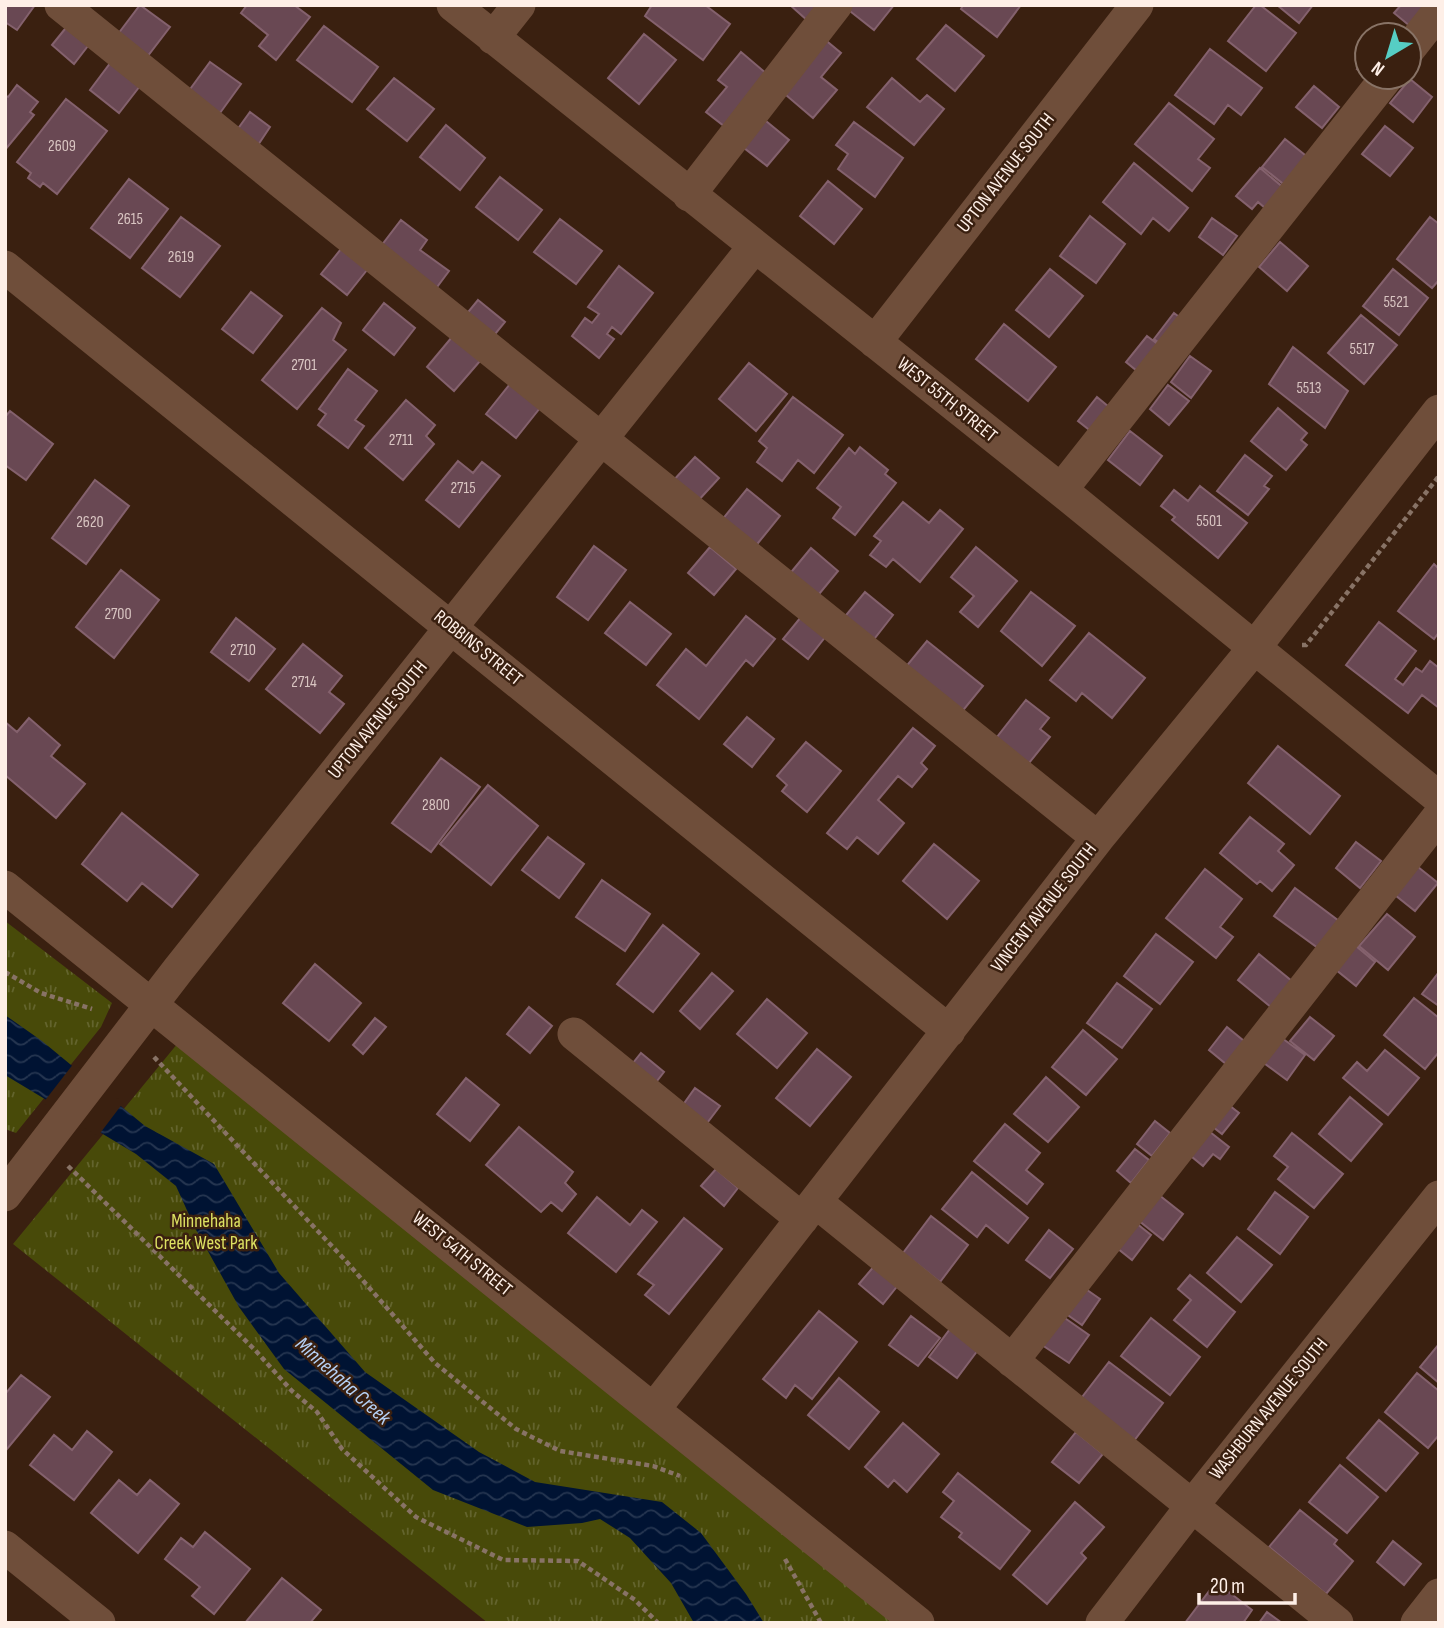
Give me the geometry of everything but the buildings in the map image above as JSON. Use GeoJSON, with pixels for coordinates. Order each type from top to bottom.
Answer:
{"type":"FeatureCollection","features":[{"type":"Feature","properties":{"kind":"street"},"geometry":{"type":"LineString","coordinates":[[61,5],[1098,838]]}},
{"type":"Feature","properties":{"kind":"street","name":"WEST 55TH STREET"},"geometry":{"type":"LineString","coordinates":[[453,5],[1439,797]]}},
{"type":"Feature","properties":{"kind":"street"},"geometry":{"type":"LineString","coordinates":[[493,38],[519,5]]}},
{"type":"Feature","properties":{"kind":"street"},"geometry":{"type":"LineString","coordinates":[[689,195],[836,5]]}},
{"type":"Feature","properties":{"kind":"street","name":"UPTON AVENUE SOUTH"},"geometry":{"type":"LineString","coordinates":[[875,342],[1137,5]]}},
{"type":"Feature","properties":{"kind":"street"},"geometry":{"type":"LineString","coordinates":[[1423,31],[1439,11]]}},
{"type":"Feature","properties":{"kind":"street"},"geometry":{"type":"LineString","coordinates":[[1060,490],[1376,91]]}},
{"type":"Feature","properties":{"kind":"street","name":"UPTON AVENUE SOUTH"},"geometry":{"type":"LineString","coordinates":[[12,1173],[51,1136],[754,247]]}},
{"type":"Feature","properties":{"kind":"street","name":"ROBBINS STREET"},"geometry":{"type":"LineString","coordinates":[[7,273],[453,627],[949,1031]]}},
{"type":"Feature","properties":{"kind":"street","name":"VINCENT AVENUE SOUTH"},"geometry":{"type":"LineString","coordinates":[[654,1409],[1098,838],[1255,647],[1439,411]]}},
{"type":"Feature","properties":{"kind":"street"},"geometry":{"type":"LineString","coordinates":[[1012,1361],[1439,816]]}},
{"type":"Feature","properties":{"kind":"street","name":"WEST 54TH STREET"},"geometry":{"type":"LineString","coordinates":[[5,887],[918,1623]]}},
{"type":"Feature","properties":{"kind":"street"},"geometry":{"type":"LineString","coordinates":[[573,1034],[1012,1361],[1337,1623]]}},
{"type":"Feature","properties":{"kind":"street","name":"WASHBURN AVENUE SOUTH"},"geometry":{"type":"LineString","coordinates":[[1102,1623],[1439,1197]]}},
{"type":"Feature","properties":{"kind":"street"},"geometry":{"type":"LineString","coordinates":[[5,1547],[99,1623]]}},
{"type":"Feature","properties":{"kind":"street"},"geometry":{"type":"LineString","coordinates":[[1417,1623],[1439,1595]]}},
{"type":"Feature","properties":{"kind":"path"},"geometry":{"type":"LineString","coordinates":[[1294,644],[1306,645],[1439,475]]}},
{"type":"Feature","properties":{"kind":"path"},"geometry":{"type":"LineString","coordinates":[[5,972],[41,993],[92,1009]]}},
{"type":"Feature","properties":{"kind":"path"},"geometry":{"type":"LineString","coordinates":[[154,1057],[345,1260],[435,1363],[516,1429],[560,1451],[653,1466],[688,1479]]}},
{"type":"Feature","properties":{"kind":"path"},"geometry":{"type":"LineString","coordinates":[[68,1166],[255,1350],[292,1391],[317,1412],[342,1449],[416,1517],[503,1560],[578,1561],[635,1600],[659,1623]]}},
{"type":"Feature","properties":{"kind":"path"},"geometry":{"type":"LineString","coordinates":[[781,1552],[821,1623]]}},
{"type":"Feature","properties":{"kind":"green space"},"geometry":{"type":"Polygon","coordinates":[[[5,921],[112,1003],[101,1027],[16,1133],[5,1129],[5,921]]]}},
{"type":"Feature","properties":{"kind":"green space","name":"Minnehaha Creek West Park"},"geometry":{"type":"Polygon","coordinates":[[[178,1043],[898,1623],[488,1623],[13,1244],[178,1043]]]}},
{"type":"Feature","properties":{"kind":"water","name":"Minnehaha Creek"},"geometry":{"type":"Polygon","coordinates":[[[5,1015],[42,1041],[145,1126],[214,1164],[279,1273],[365,1372],[479,1452],[535,1482],[662,1502],[701,1533],[764,1623],[694,1623],[671,1583],[630,1538],[600,1519],[527,1527],[433,1490],[284,1369],[239,1307],[195,1228],[176,1186],[136,1154],[5,1075],[5,1015]]]}},
{"type":"Feature","properties":{"kind":"pier"},"geometry":{"type":"Polygon","coordinates":[[[74,1063],[123,1103],[98,1136],[43,1103],[74,1063]]]}}]}
